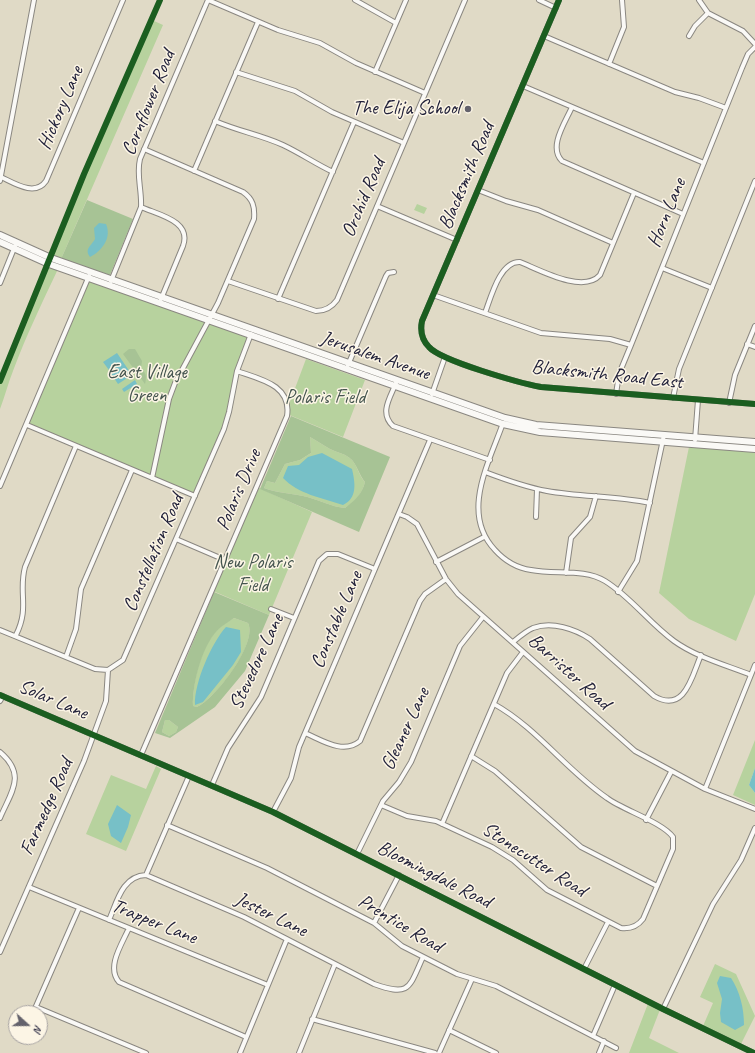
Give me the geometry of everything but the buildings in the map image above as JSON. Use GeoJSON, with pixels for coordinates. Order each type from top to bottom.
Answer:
{"type":"FeatureCollection","features":[{"type":"Feature","properties":{"kind":"main road","name":"Jerusalem Avenue"},"geometry":{"type":"LineString","coordinates":[[0,235],[90,275],[109,286],[159,304],[253,330],[348,366],[394,387],[431,396],[505,418],[536,425],[664,435],[755,449]]}},
{"type":"Feature","properties":{"kind":"main road","name":"Jerusalem Avenue"},"geometry":{"type":"LineString","coordinates":[[0,242],[49,264],[90,275],[112,279],[162,297],[250,336],[397,380],[431,396],[503,424],[540,432],[663,442],[695,440],[755,442]]}},
{"type":"Feature","properties":{"kind":"main road"},"geometry":{"type":"LineString","coordinates":[[598,430],[598,437]]}},
{"type":"Feature","properties":{"kind":"street"},"geometry":{"type":"LineString","coordinates":[[0,179],[34,0]]}},
{"type":"Feature","properties":{"kind":"street","name":"Hickory Lane"},"geometry":{"type":"LineString","coordinates":[[0,179],[30,189],[41,187],[46,181],[123,0]]}},
{"type":"Feature","properties":{"kind":"street"},"geometry":{"type":"LineString","coordinates":[[208,0],[278,30],[320,43],[356,63],[425,93]]}},
{"type":"Feature","properties":{"kind":"street","name":"Cornflower Road"},"geometry":{"type":"LineString","coordinates":[[109,286],[141,207],[142,195],[138,168],[144,150],[208,0]]}},
{"type":"Feature","properties":{"kind":"street"},"geometry":{"type":"LineString","coordinates":[[354,0],[396,24]]}},
{"type":"Feature","properties":{"kind":"street"},"geometry":{"type":"LineString","coordinates":[[375,72],[406,0]]}},
{"type":"Feature","properties":{"kind":"street","name":"Orchid Road"},"geometry":{"type":"LineString","coordinates":[[228,281],[316,311],[326,309],[333,305],[337,300],[465,0]]}},
{"type":"Feature","properties":{"kind":"street"},"geometry":{"type":"LineString","coordinates":[[539,0],[556,8]]}},
{"type":"Feature","properties":{"kind":"street","name":"Blacksmith Road"},"geometry":{"type":"LineString","coordinates":[[445,357],[429,348],[424,341],[421,332],[422,322],[559,0]]}},
{"type":"Feature","properties":{"kind":"street"},"geometry":{"type":"LineString","coordinates":[[609,64],[624,27],[622,0]]}},
{"type":"Feature","properties":{"kind":"street"},"geometry":{"type":"LineString","coordinates":[[699,0],[708,13],[743,31],[755,44]]}},
{"type":"Feature","properties":{"kind":"street"},"geometry":{"type":"LineString","coordinates":[[689,36],[695,26],[708,13]]}},
{"type":"Feature","properties":{"kind":"street"},"geometry":{"type":"LineString","coordinates":[[194,171],[258,22]]}},
{"type":"Feature","properties":{"kind":"street"},"geometry":{"type":"LineString","coordinates":[[544,36],[675,92],[726,108]]}},
{"type":"Feature","properties":{"kind":"street","name":"Horn Lane"},"geometry":{"type":"LineString","coordinates":[[616,394],[620,374],[683,214],[748,54],[755,47]]}},
{"type":"Feature","properties":{"kind":"street"},"geometry":{"type":"LineString","coordinates":[[236,72],[295,91],[332,112],[404,143]]}},
{"type":"Feature","properties":{"kind":"street"},"geometry":{"type":"LineString","coordinates":[[523,86],[704,163]]}},
{"type":"Feature","properties":{"kind":"street"},"geometry":{"type":"LineString","coordinates":[[572,107],[557,144],[557,153],[560,159],[567,164],[683,214]]}},
{"type":"Feature","properties":{"kind":"street"},"geometry":{"type":"LineString","coordinates":[[215,121],[235,130],[263,137],[285,146],[333,172]]}},
{"type":"Feature","properties":{"kind":"street"},"geometry":{"type":"LineString","coordinates":[[278,298],[354,122]]}},
{"type":"Feature","properties":{"kind":"street"},"geometry":{"type":"LineString","coordinates":[[144,150],[243,192],[250,197],[253,203],[254,219],[228,281],[175,383],[169,399],[152,478]]}},
{"type":"Feature","properties":{"kind":"street"},"geometry":{"type":"LineString","coordinates":[[673,398],[679,369],[755,181]]}},
{"type":"Feature","properties":{"kind":"street"},"geometry":{"type":"LineString","coordinates":[[478,190],[506,201],[534,208],[613,243]]}},
{"type":"Feature","properties":{"kind":"street"},"geometry":{"type":"LineString","coordinates":[[485,313],[502,273],[510,263],[520,262],[562,279],[589,283],[596,280],[600,275],[634,193]]}},
{"type":"Feature","properties":{"kind":"street"},"geometry":{"type":"LineString","coordinates":[[377,206],[457,240]]}},
{"type":"Feature","properties":{"kind":"street"},"geometry":{"type":"LineString","coordinates":[[141,207],[176,222],[185,233],[186,240],[159,304]]}},
{"type":"Feature","properties":{"kind":"street"},"geometry":{"type":"LineString","coordinates":[[0,283],[17,242]]}},
{"type":"Feature","properties":{"kind":"street"},"geometry":{"type":"LineString","coordinates":[[662,268],[712,288]]}},
{"type":"Feature","properties":{"kind":"street"},"geometry":{"type":"LineString","coordinates":[[348,366],[386,276],[388,273],[394,272]]}},
{"type":"Feature","properties":{"kind":"street"},"geometry":{"type":"LineString","coordinates":[[0,486],[90,275]]}},
{"type":"Feature","properties":{"kind":"street"},"geometry":{"type":"LineString","coordinates":[[433,294],[541,332],[610,339],[631,345]]}},
{"type":"Feature","properties":{"kind":"street"},"geometry":{"type":"LineString","coordinates":[[729,402],[734,380],[755,326]]}},
{"type":"Feature","properties":{"kind":"street","name":"Constellation Road"},"geometry":{"type":"LineString","coordinates":[[108,670],[119,664],[126,655],[224,429],[230,412],[237,371],[253,330]]}},
{"type":"Feature","properties":{"kind":"street"},"geometry":{"type":"LineString","coordinates":[[748,344],[755,347]]}},
{"type":"Feature","properties":{"kind":"street"},"geometry":{"type":"LineString","coordinates":[[431,396],[445,357]]}},
{"type":"Feature","properties":{"kind":"street","name":"Blacksmith Road East"},"geometry":{"type":"LineString","coordinates":[[445,357],[524,384],[566,390],[698,400]]}},
{"type":"Feature","properties":{"kind":"street","name":"Polaris Drive"},"geometry":{"type":"LineString","coordinates":[[142,755],[288,410],[286,399],[278,388],[272,384],[237,371]]}},
{"type":"Feature","properties":{"kind":"street"},"geometry":{"type":"LineString","coordinates":[[397,380],[385,413],[389,423],[393,426],[430,440],[490,460]]}},
{"type":"Feature","properties":{"kind":"street"},"geometry":{"type":"LineString","coordinates":[[695,440],[698,400],[755,404]]}},
{"type":"Feature","properties":{"kind":"street"},"geometry":{"type":"LineString","coordinates":[[505,418],[485,472],[477,505],[478,516],[484,536],[498,554],[518,566],[531,570],[594,576],[605,581],[672,640],[701,655],[751,675]]}},
{"type":"Feature","properties":{"kind":"street"},"geometry":{"type":"LineString","coordinates":[[27,425],[194,496]]}},
{"type":"Feature","properties":{"kind":"street"},"geometry":{"type":"LineString","coordinates":[[618,592],[637,561],[664,435]]}},
{"type":"Feature","properties":{"kind":"street","name":"Constable Lane"},"geometry":{"type":"LineString","coordinates":[[273,812],[291,778],[305,732],[430,440]]}},
{"type":"Feature","properties":{"kind":"street"},"geometry":{"type":"LineString","coordinates":[[16,635],[22,622],[24,610],[22,586],[25,567],[76,446]]}},
{"type":"Feature","properties":{"kind":"street"},"geometry":{"type":"LineString","coordinates":[[66,657],[76,629],[81,589],[132,470]]}},
{"type":"Feature","properties":{"kind":"street"},"geometry":{"type":"LineString","coordinates":[[485,472],[537,489],[627,498],[650,503]]}},
{"type":"Feature","properties":{"kind":"street"},"geometry":{"type":"LineString","coordinates":[[536,518],[537,489]]}},
{"type":"Feature","properties":{"kind":"street"},"geometry":{"type":"LineString","coordinates":[[566,573],[571,538],[590,517],[596,496]]}},
{"type":"Feature","properties":{"kind":"street","name":"Barrister Road"},"geometry":{"type":"LineString","coordinates":[[399,514],[417,524],[436,562],[446,579],[458,594],[635,751],[671,772],[705,789],[755,810]]}},
{"type":"Feature","properties":{"kind":"street"},"geometry":{"type":"LineString","coordinates":[[436,562],[484,536]]}},
{"type":"Feature","properties":{"kind":"street"},"geometry":{"type":"LineString","coordinates":[[176,539],[225,560]]}},
{"type":"Feature","properties":{"kind":"street","name":"Stevedore Lane"},"geometry":{"type":"LineString","coordinates":[[212,785],[228,748],[261,697],[319,561],[332,553],[375,569]]}},
{"type":"Feature","properties":{"kind":"street"},"geometry":{"type":"LineString","coordinates":[[305,732],[341,748],[352,747],[360,741],[420,601],[425,594],[446,579]]}},
{"type":"Feature","properties":{"kind":"street"},"geometry":{"type":"LineString","coordinates":[[271,609],[294,618]]}},
{"type":"Feature","properties":{"kind":"street","name":"Gleaner Lane"},"geometry":{"type":"LineString","coordinates":[[357,854],[382,805],[399,782],[411,762],[460,646],[483,617]]}},
{"type":"Feature","properties":{"kind":"street"},"geometry":{"type":"LineString","coordinates":[[513,642],[529,630],[536,627],[569,628],[580,632],[590,639],[654,696],[665,701],[675,700],[684,693],[701,655]]}},
{"type":"Feature","properties":{"kind":"street"},"geometry":{"type":"LineString","coordinates":[[0,630],[16,635],[95,669],[108,670]]}},
{"type":"Feature","properties":{"kind":"street"},"geometry":{"type":"LineString","coordinates":[[442,824],[507,673],[524,652]]}},
{"type":"Feature","properties":{"kind":"street"},"geometry":{"type":"LineString","coordinates":[[705,789],[755,665]]}},
{"type":"Feature","properties":{"kind":"street","name":"Farmedge Road"},"geometry":{"type":"LineString","coordinates":[[0,951],[94,735],[106,700],[108,670]]}},
{"type":"Feature","properties":{"kind":"street"},"geometry":{"type":"LineString","coordinates":[[0,701],[1,695]]}},
{"type":"Feature","properties":{"kind":"street","name":"Solar Lane"},"geometry":{"type":"LineString","coordinates":[[1,695],[94,735]]}},
{"type":"Feature","properties":{"kind":"street","name":"Stonecutter Road"},"geometry":{"type":"LineString","coordinates":[[382,805],[407,816],[428,819],[442,824],[502,853],[547,890],[608,922],[621,928],[629,929],[637,926],[643,919],[673,849],[674,840],[668,831],[606,798],[518,720],[494,704]]}},
{"type":"Feature","properties":{"kind":"street","name":"Bloomingdale Road"},"geometry":{"type":"LineString","coordinates":[[94,735],[273,812],[615,985],[754,1053]]}},
{"type":"Feature","properties":{"kind":"street"},"geometry":{"type":"LineString","coordinates":[[0,752],[12,765],[15,774],[15,782],[0,818]]}},
{"type":"Feature","properties":{"kind":"street"},"geometry":{"type":"LineString","coordinates":[[471,756],[495,771],[581,847],[657,886]]}},
{"type":"Feature","properties":{"kind":"street"},"geometry":{"type":"LineString","coordinates":[[646,820],[671,772]]}},
{"type":"Feature","properties":{"kind":"street"},"geometry":{"type":"LineString","coordinates":[[110,920],[126,884],[136,876],[146,875],[189,776]]}},
{"type":"Feature","properties":{"kind":"street","name":"Prentice Road"},"geometry":{"type":"LineString","coordinates":[[167,826],[267,868],[374,923],[402,946],[423,957],[457,974],[496,986],[616,1048]]}},
{"type":"Feature","properties":{"kind":"street"},"geometry":{"type":"LineString","coordinates":[[663,1009],[713,904],[741,860],[755,828]]}},
{"type":"Feature","properties":{"kind":"street","name":"Jester Lane"},"geometry":{"type":"LineString","coordinates":[[146,875],[244,917],[374,984],[398,991],[410,985],[423,957]]}},
{"type":"Feature","properties":{"kind":"street"},"geometry":{"type":"LineString","coordinates":[[374,923],[399,875]]}},
{"type":"Feature","properties":{"kind":"street","name":"Trapper Lane"},"geometry":{"type":"LineString","coordinates":[[29,887],[268,985]]}},
{"type":"Feature","properties":{"kind":"street"},"geometry":{"type":"LineString","coordinates":[[37,1005],[79,908]]}},
{"type":"Feature","properties":{"kind":"street"},"geometry":{"type":"LineString","coordinates":[[584,969],[608,922]]}},
{"type":"Feature","properties":{"kind":"street"},"geometry":{"type":"LineString","coordinates":[[129,928],[113,965],[114,974],[119,982],[246,1037]]}},
{"type":"Feature","properties":{"kind":"street"},"geometry":{"type":"LineString","coordinates":[[240,1053],[287,939]]}},
{"type":"Feature","properties":{"kind":"street"},"geometry":{"type":"LineString","coordinates":[[298,1053],[335,964]]}},
{"type":"Feature","properties":{"kind":"street"},"geometry":{"type":"LineString","coordinates":[[439,1053],[472,979]]}},
{"type":"Feature","properties":{"kind":"street"},"geometry":{"type":"LineString","coordinates":[[593,1036],[615,985]]}},
{"type":"Feature","properties":{"kind":"street"},"geometry":{"type":"LineString","coordinates":[[48,1012],[146,1053]]}},
{"type":"Feature","properties":{"kind":"street"},"geometry":{"type":"LineString","coordinates":[[312,1019],[435,1053]]}},
{"type":"Feature","properties":{"kind":"street"},"geometry":{"type":"LineString","coordinates":[[449,1030],[496,1053]]}},
{"type":"Feature","properties":{"kind":"street"},"geometry":{"type":"LineString","coordinates":[[599,1053],[604,1041]]}},
{"type":"Feature","properties":{"kind":"green space"},"geometry":{"type":"Polygon","coordinates":[[[152,20],[163,25],[61,259],[51,255],[152,20]]]}},
{"type":"Feature","properties":{"kind":"green space"},"geometry":{"type":"Polygon","coordinates":[[[87,200],[133,219],[110,275],[61,259],[87,200]]]}},
{"type":"Feature","properties":{"kind":"green space"},"geometry":{"type":"Polygon","coordinates":[[[417,204],[427,208],[424,214],[414,210],[417,204]]]}},
{"type":"Feature","properties":{"kind":"green space"},"geometry":{"type":"Polygon","coordinates":[[[45,264],[58,269],[23,345],[0,409],[0,375],[45,264]]]}},
{"type":"Feature","properties":{"kind":"green space","name":"East Village Green"},"geometry":{"type":"Polygon","coordinates":[[[90,275],[251,333],[232,384],[229,412],[194,496],[27,425],[90,275]]]}},
{"type":"Feature","properties":{"kind":"green space"},"geometry":{"type":"Polygon","coordinates":[[[129,349],[135,349],[142,361],[141,368],[146,375],[145,384],[123,354],[129,349]]]}},
{"type":"Feature","properties":{"kind":"green space","name":"Polaris Field"},"geometry":{"type":"Polygon","coordinates":[[[306,359],[365,380],[343,437],[287,414],[288,407],[306,359]]]}},
{"type":"Feature","properties":{"kind":"green space"},"geometry":{"type":"Polygon","coordinates":[[[291,416],[390,457],[359,532],[260,489],[291,416]],[[310,437],[311,453],[300,460],[285,464],[275,483],[267,481],[264,488],[303,496],[345,508],[358,496],[365,482],[352,460],[344,454],[330,449],[310,437]]]}},
{"type":"Feature","properties":{"kind":"green space"},"geometry":{"type":"Polygon","coordinates":[[[310,437],[330,449],[344,454],[352,460],[365,482],[358,497],[345,508],[303,496],[264,488],[267,481],[275,483],[285,464],[300,460],[311,453],[310,437]]]}},
{"type":"Feature","properties":{"kind":"green space"},"geometry":{"type":"Polygon","coordinates":[[[690,442],[755,448],[755,594],[736,641],[689,619],[659,593],[690,442]]]}},
{"type":"Feature","properties":{"kind":"green space","name":"New Polaris Field"},"geometry":{"type":"Polygon","coordinates":[[[257,487],[312,512],[269,615],[213,591],[257,487]]]}},
{"type":"Feature","properties":{"kind":"green space"},"geometry":{"type":"Polygon","coordinates":[[[214,592],[269,615],[245,671],[215,707],[170,738],[155,733],[214,592]],[[234,618],[221,627],[209,642],[204,652],[194,686],[193,706],[197,707],[205,702],[214,693],[233,670],[241,656],[247,643],[249,632],[248,623],[234,618]],[[165,720],[162,732],[169,736],[176,732],[178,727],[169,720],[165,720]]]}},
{"type":"Feature","properties":{"kind":"green space"},"geometry":{"type":"Polygon","coordinates":[[[234,618],[248,623],[249,632],[247,644],[241,657],[224,682],[214,693],[205,702],[197,707],[193,706],[196,675],[208,642],[220,627],[234,618]]]}},
{"type":"Feature","properties":{"kind":"green space"},"geometry":{"type":"Polygon","coordinates":[[[165,720],[169,720],[178,727],[176,732],[169,736],[162,732],[165,720]]]}},
{"type":"Feature","properties":{"kind":"green space"},"geometry":{"type":"Polygon","coordinates":[[[755,740],[755,768],[749,785],[755,793],[755,805],[733,795],[755,740]]]}},
{"type":"Feature","properties":{"kind":"green space"},"geometry":{"type":"Polygon","coordinates":[[[156,766],[161,769],[126,851],[86,834],[111,775],[146,789],[156,766]]]}},
{"type":"Feature","properties":{"kind":"green space"},"geometry":{"type":"Polygon","coordinates":[[[715,964],[736,974],[755,1016],[741,1044],[703,1026],[713,1003],[700,997],[715,964]]]}},
{"type":"Feature","properties":{"kind":"green space"},"geometry":{"type":"Polygon","coordinates":[[[649,1001],[661,1007],[649,1038],[679,1053],[629,1053],[649,1001]]]}},
{"type":"Feature","properties":{"kind":"water"},"geometry":{"type":"Polygon","coordinates":[[[99,223],[106,224],[108,229],[107,239],[102,248],[90,257],[88,250],[95,239],[94,228],[99,223]]]}},
{"type":"Feature","properties":{"kind":"water"},"geometry":{"type":"Polygon","coordinates":[[[117,353],[132,375],[118,384],[110,372],[112,370],[111,368],[109,370],[103,362],[117,353]]]}},
{"type":"Feature","properties":{"kind":"water"},"geometry":{"type":"Polygon","coordinates":[[[135,380],[137,384],[124,392],[122,389],[135,380]]]}},
{"type":"Feature","properties":{"kind":"water"},"geometry":{"type":"Polygon","coordinates":[[[322,453],[352,469],[354,479],[353,494],[348,502],[343,505],[303,492],[283,478],[288,466],[299,465],[308,457],[322,453]]]}},
{"type":"Feature","properties":{"kind":"water"},"geometry":{"type":"Polygon","coordinates":[[[226,627],[240,630],[241,652],[233,665],[203,702],[195,705],[197,686],[205,663],[215,642],[226,627]]]}},
{"type":"Feature","properties":{"kind":"water"},"geometry":{"type":"Polygon","coordinates":[[[755,768],[755,793],[749,785],[755,768]]]}},
{"type":"Feature","properties":{"kind":"water"},"geometry":{"type":"Polygon","coordinates":[[[117,805],[131,815],[128,827],[121,843],[111,836],[108,824],[117,805]]]}},
{"type":"Feature","properties":{"kind":"water"},"geometry":{"type":"Polygon","coordinates":[[[720,976],[731,978],[741,1000],[744,1025],[735,1030],[721,1022],[720,1013],[722,999],[717,983],[720,976]]]}},
{"type":"Feature","properties":{"kind":"cycle path"},"geometry":{"type":"LineString","coordinates":[[0,381],[84,174],[160,0]]}},
{"type":"Feature","properties":{"kind":"cycle path"},"geometry":{"type":"LineString","coordinates":[[559,0],[422,321],[421,332],[423,338],[429,347],[436,353],[449,359],[499,376],[541,387],[755,404]]}},
{"type":"Feature","properties":{"kind":"cycle path"},"geometry":{"type":"LineString","coordinates":[[0,695],[273,812],[663,1009],[754,1053]]}},
{"type":"Feature","properties":{"kind":"place","name":"The Elija School"},"geometry":{"type":"Point","coordinates":[468,109]}}]}
